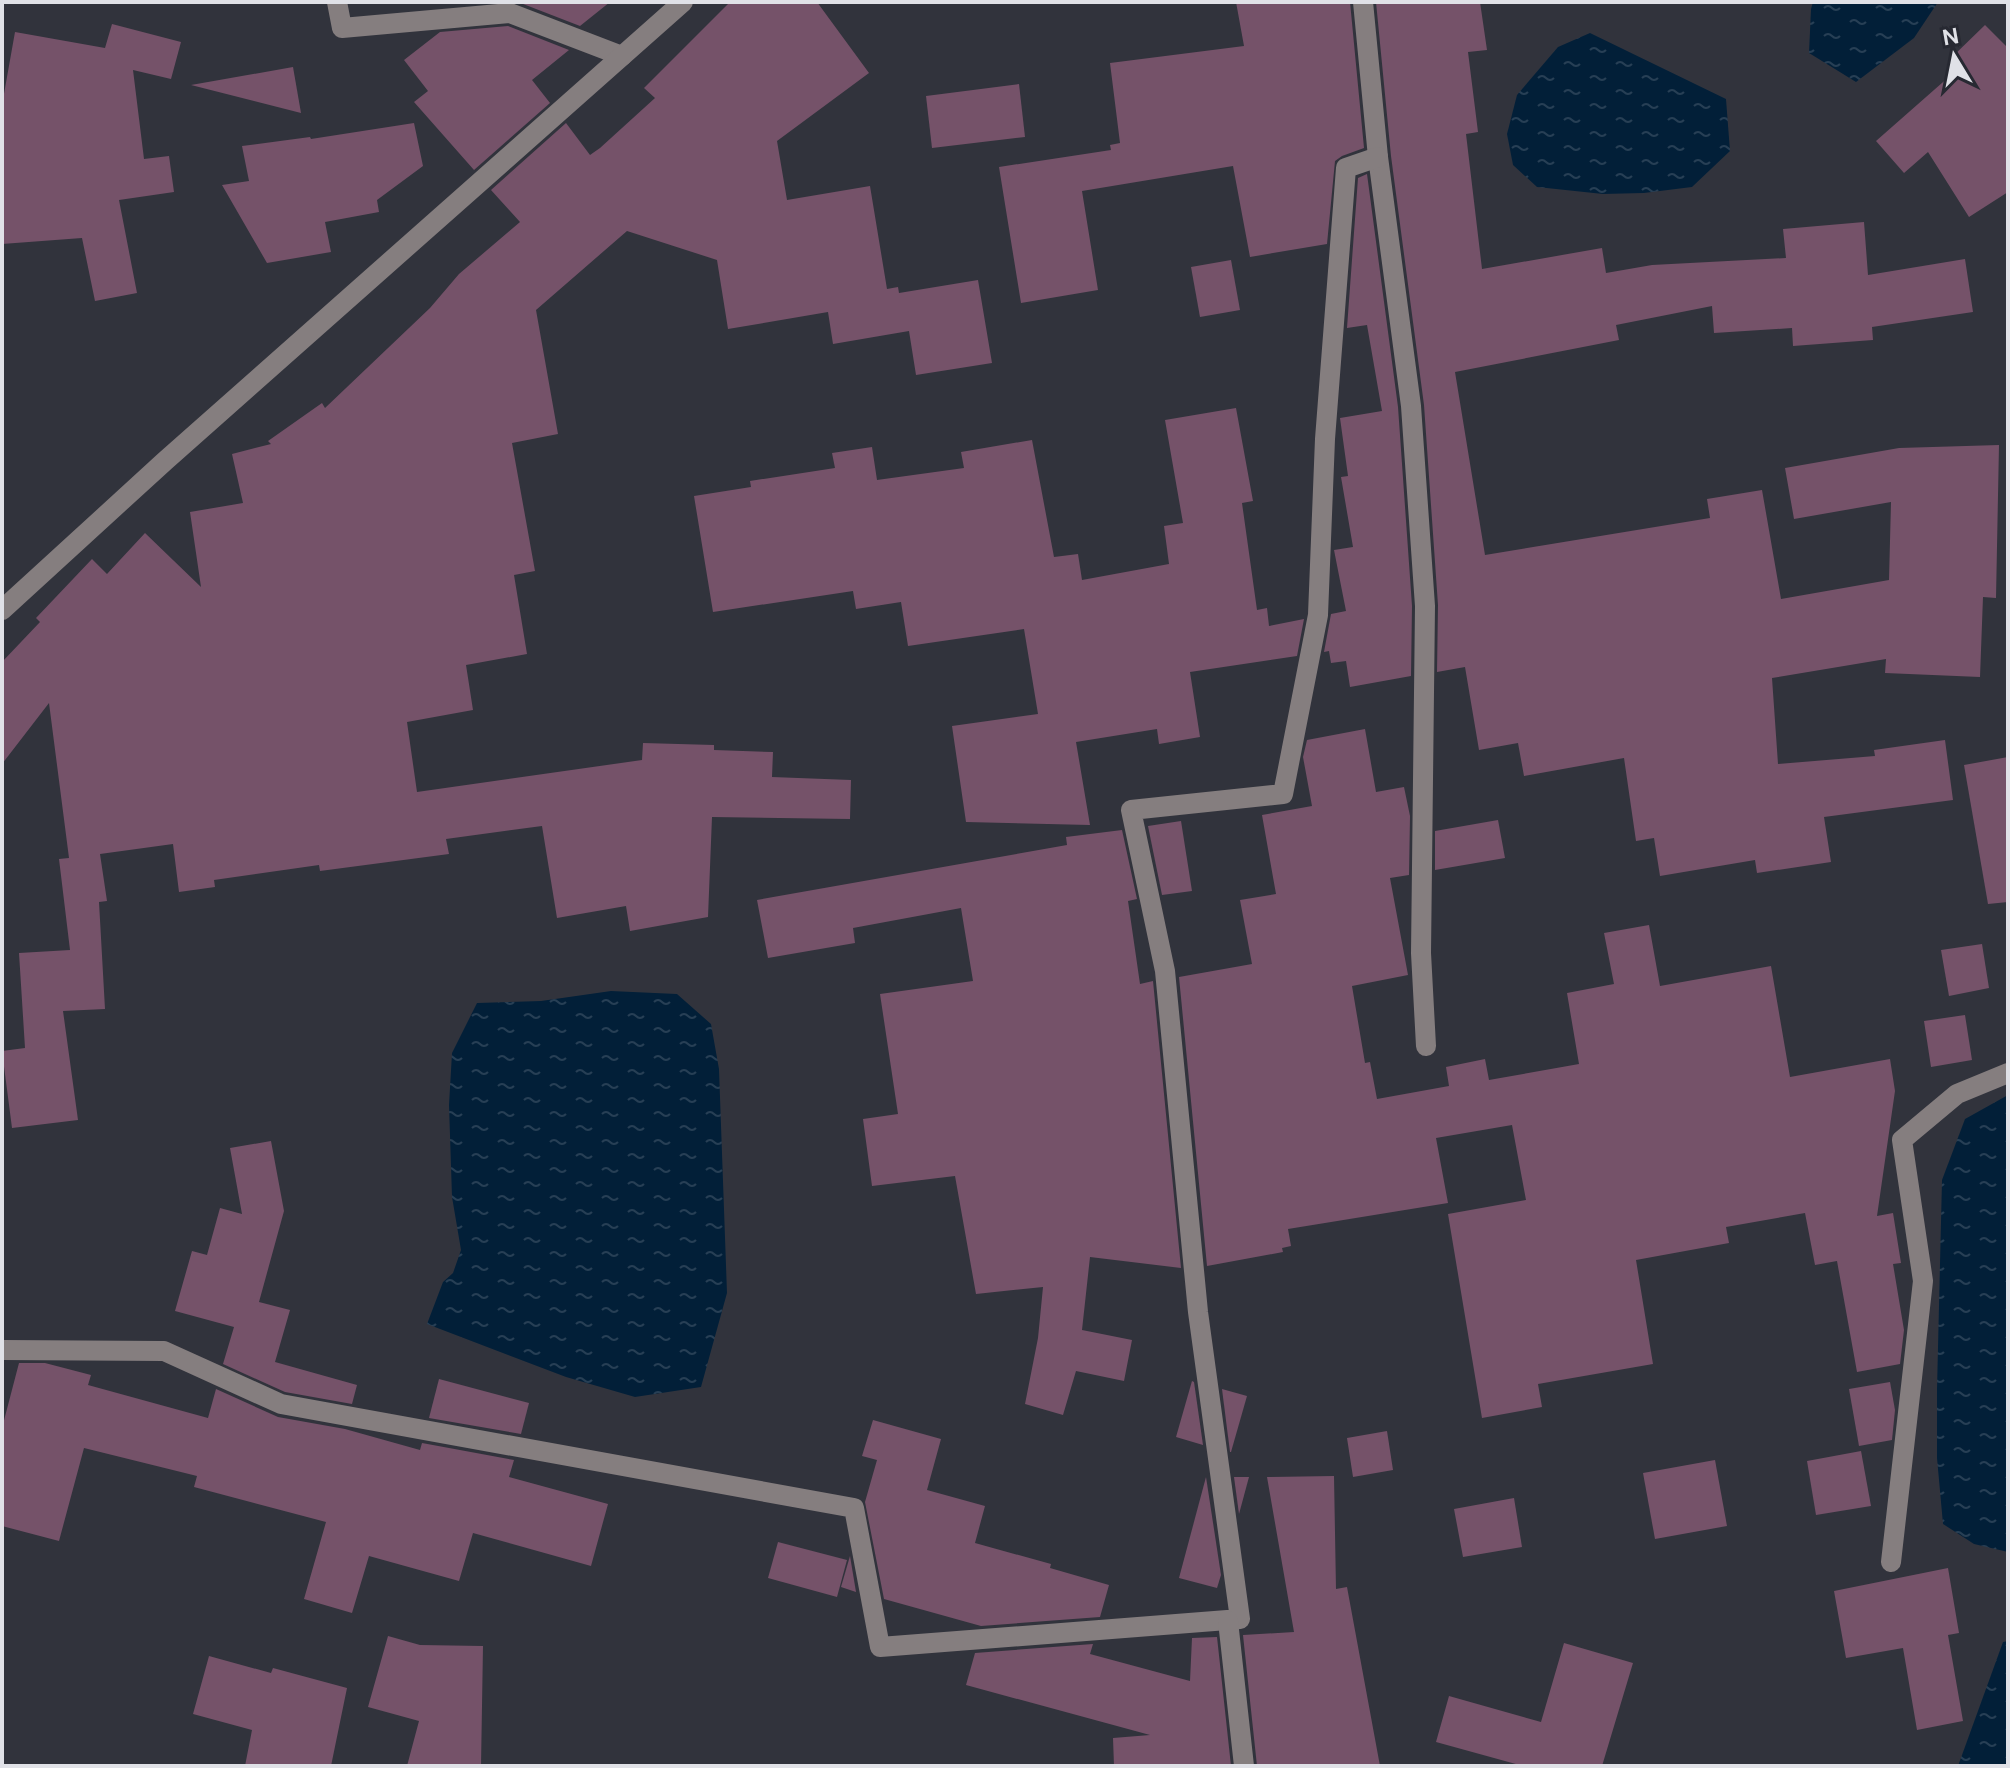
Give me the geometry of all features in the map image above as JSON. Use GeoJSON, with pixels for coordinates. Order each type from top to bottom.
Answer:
{"type":"FeatureCollection","features":[{"type":"Feature","properties":{"kind":"street"},"geometry":{"type":"LineString","coordinates":[[337,2],[342,28],[510,13],[622,56]]}},
{"type":"Feature","properties":{"kind":"street"},"geometry":{"type":"LineString","coordinates":[[2,610],[165,461],[683,2]]}},
{"type":"Feature","properties":{"kind":"street"},"geometry":{"type":"LineString","coordinates":[[1363,2],[1378,157],[1411,406],[1425,606],[1421,953],[1426,1046]]}},
{"type":"Feature","properties":{"kind":"street"},"geometry":{"type":"LineString","coordinates":[[2,1350],[164,1351],[281,1404],[854,1508],[880,1647],[1240,1619],[1198,1312],[1165,971],[1131,810],[1283,794],[1318,615],[1325,439],[1346,168],[1378,157]]}},
{"type":"Feature","properties":{"kind":"street"},"geometry":{"type":"LineString","coordinates":[[1891,1562],[1923,1281],[1902,1140],[1957,1094],[2008,1073]]}},
{"type":"Feature","properties":{"kind":"street"},"geometry":{"type":"LineString","coordinates":[[1228,1621],[1244,1766]]}},
{"type":"Feature","properties":{"kind":"water"},"geometry":{"type":"Polygon","coordinates":[[[1813,2],[1938,2],[1914,38],[1856,82],[1809,53],[1813,2]]]}},
{"type":"Feature","properties":{"kind":"water"},"geometry":{"type":"Polygon","coordinates":[[[1590,33],[1726,99],[1730,151],[1692,187],[1603,194],[1537,187],[1513,165],[1507,134],[1517,95],[1558,47],[1590,33]]]}},
{"type":"Feature","properties":{"kind":"water"},"geometry":{"type":"Polygon","coordinates":[[[611,991],[677,994],[711,1024],[719,1069],[727,1293],[701,1387],[635,1397],[566,1377],[427,1324],[443,1282],[453,1273],[461,1250],[452,1197],[449,1105],[452,1053],[477,1003],[541,1001],[611,991]]]}},
{"type":"Feature","properties":{"kind":"water"},"geometry":{"type":"Polygon","coordinates":[[[2008,1095],[2008,1552],[1974,1544],[1943,1524],[1937,1458],[1937,1389],[1942,1180],[1965,1119],[2008,1095]]]}},
{"type":"Feature","properties":{"kind":"water"},"geometry":{"type":"Polygon","coordinates":[[[2008,1641],[2008,1766],[1958,1766],[2003,1642],[2008,1641]]]}},
{"type":"Feature","properties":{"kind":"building"},"geometry":{"type":"Polygon","coordinates":[[[518,2],[610,2],[580,26],[518,2]]]}},
{"type":"Feature","properties":{"kind":"building"},"geometry":{"type":"Polygon","coordinates":[[[730,2],[817,2],[869,73],[777,141],[787,200],[870,186],[887,289],[898,287],[899,293],[978,280],[992,363],[916,375],[909,331],[833,344],[828,312],[728,329],[717,260],[627,231],[536,310],[558,434],[512,443],[535,571],[514,575],[527,654],[466,665],[473,710],[407,722],[417,792],[642,760],[643,743],[714,745],[714,750],[773,752],[772,777],[851,780],[850,819],[712,817],[708,917],[630,931],[626,906],[557,918],[542,826],[446,839],[449,854],[320,871],[319,865],[214,880],[215,887],[179,892],[173,844],[100,854],[107,901],[99,902],[105,1009],[63,1011],[78,1120],[12,1128],[2,1051],[25,1048],[19,953],[70,950],[59,859],[69,858],[49,703],[2,764],[2,662],[40,622],[36,618],[92,559],[107,574],[145,533],[201,587],[190,512],[243,503],[232,454],[271,444],[268,441],[322,403],[325,408],[430,308],[459,274],[520,222],[491,190],[566,123],[590,155],[600,148],[655,98],[644,88],[730,2]]]}},
{"type":"Feature","properties":{"kind":"building"},"geometry":{"type":"Polygon","coordinates":[[[1236,2],[1350,2],[1364,148],[1335,161],[1327,244],[1250,257],[1233,166],[1082,191],[1098,290],[1021,303],[999,167],[1111,150],[1110,145],[1120,143],[1110,63],[1244,46],[1236,2]]]}},
{"type":"Feature","properties":{"kind":"building"},"geometry":{"type":"Polygon","coordinates":[[[1376,2],[1480,2],[1487,50],[1468,52],[1478,132],[1466,134],[1482,269],[1602,248],[1606,273],[1652,265],[1786,258],[1783,229],[1864,222],[1868,275],[1965,259],[1973,312],[1872,327],[1873,340],[1793,346],[1792,328],[1714,333],[1712,306],[1616,325],[1619,340],[1455,372],[1485,555],[1710,518],[1707,499],[1762,490],[1781,599],[1889,580],[1891,502],[1794,519],[1785,468],[1899,448],[1999,445],[1996,598],[1983,597],[1980,677],[1885,673],[1886,659],[1772,678],[1778,764],[1875,756],[1874,750],[1945,740],[1953,800],[1824,817],[1831,862],[1757,873],[1755,860],[1660,876],[1654,838],[1636,841],[1624,758],[1524,776],[1518,743],[1479,750],[1465,667],[1437,672],[1438,605],[1424,405],[1391,156],[1376,2]]]}},
{"type":"Feature","properties":{"kind":"building"},"geometry":{"type":"Polygon","coordinates":[[[112,24],[181,42],[171,79],[133,70],[144,159],[169,156],[174,192],[119,200],[137,293],[95,301],[82,238],[2,244],[2,105],[15,32],[105,48],[112,24]]]}},
{"type":"Feature","properties":{"kind":"building"},"geometry":{"type":"Polygon","coordinates":[[[1985,25],[2008,48],[2008,192],[1969,217],[1928,152],[1904,173],[1876,141],[1959,68],[1950,59],[1985,25]]]}},
{"type":"Feature","properties":{"kind":"building"},"geometry":{"type":"Polygon","coordinates":[[[508,26],[569,50],[532,80],[550,103],[474,170],[414,102],[428,91],[404,60],[440,32],[508,26]]]}},
{"type":"Feature","properties":{"kind":"building"},"geometry":{"type":"Polygon","coordinates":[[[293,67],[301,113],[191,85],[293,67]]]}},
{"type":"Feature","properties":{"kind":"building"},"geometry":{"type":"Polygon","coordinates":[[[1019,84],[1025,137],[932,148],[926,96],[1019,84]]]}},
{"type":"Feature","properties":{"kind":"building"},"geometry":{"type":"Polygon","coordinates":[[[414,123],[423,166],[377,200],[379,212],[325,222],[331,252],[267,263],[222,185],[249,181],[242,146],[414,123]]]}},
{"type":"Feature","properties":{"kind":"building"},"geometry":{"type":"Polygon","coordinates":[[[1367,174],[1398,407],[1412,606],[1411,676],[1350,687],[1346,661],[1331,663],[1329,651],[1324,652],[1331,614],[1346,611],[1334,550],[1353,547],[1341,477],[1348,476],[1340,418],[1382,411],[1367,325],[1347,328],[1358,178],[1367,174]]]}},
{"type":"Feature","properties":{"kind":"building"},"geometry":{"type":"Polygon","coordinates":[[[1231,260],[1240,310],[1200,317],[1191,267],[1231,260]]]}},
{"type":"Feature","properties":{"kind":"building"},"geometry":{"type":"Polygon","coordinates":[[[1236,408],[1253,501],[1242,503],[1257,610],[1267,608],[1269,626],[1304,619],[1297,656],[1190,672],[1200,737],[1159,744],[1157,729],[1076,742],[1090,825],[966,822],[952,726],[1038,714],[1024,629],[908,646],[901,602],[856,609],[853,591],[713,612],[694,496],[751,487],[750,481],[835,468],[832,453],[872,447],[877,480],[964,468],[961,452],[1032,440],[1054,557],[1078,554],[1082,580],[1169,564],[1164,526],[1183,523],[1165,420],[1236,408]]]}},
{"type":"Feature","properties":{"kind":"building"},"geometry":{"type":"Polygon","coordinates":[[[1365,729],[1376,792],[1404,787],[1410,816],[1409,875],[1390,878],[1408,975],[1352,986],[1365,1063],[1370,1062],[1377,1099],[1449,1086],[1446,1067],[1485,1059],[1489,1080],[1579,1064],[1567,993],[1614,984],[1604,933],[1649,925],[1660,986],[1771,966],[1790,1077],[1890,1059],[1895,1091],[1877,1216],[1893,1213],[1901,1263],[1893,1264],[1904,1330],[1900,1364],[1857,1372],[1837,1261],[1815,1265],[1805,1213],[1726,1227],[1729,1243],[1636,1260],[1653,1364],[1538,1384],[1542,1407],[1482,1418],[1448,1214],[1526,1200],[1512,1125],[1436,1138],[1448,1203],[1288,1229],[1291,1246],[1282,1248],[1283,1252],[1207,1266],[1179,977],[1252,964],[1240,900],[1276,894],[1262,815],[1312,806],[1303,757],[1307,740],[1365,729]]]}},
{"type":"Feature","properties":{"kind":"building"},"geometry":{"type":"Polygon","coordinates":[[[2008,757],[2008,902],[1988,904],[1964,765],[2008,757]]]}},
{"type":"Feature","properties":{"kind":"building"},"geometry":{"type":"Polygon","coordinates":[[[1498,820],[1505,858],[1435,870],[1435,831],[1498,820]]]}},
{"type":"Feature","properties":{"kind":"building"},"geometry":{"type":"Polygon","coordinates":[[[1181,821],[1192,891],[1162,895],[1148,826],[1181,821]]]}},
{"type":"Feature","properties":{"kind":"building"},"geometry":{"type":"Polygon","coordinates":[[[1122,830],[1137,899],[1128,901],[1140,984],[1153,981],[1181,1268],[1090,1257],[1082,1330],[1132,1340],[1124,1381],[1076,1371],[1063,1415],[1025,1404],[1038,1338],[1043,1287],[976,1294],[955,1176],[872,1186],[863,1119],[898,1114],[880,994],[973,981],[961,908],[853,928],[855,943],[768,958],[757,900],[1067,845],[1066,837],[1122,830]]]}},
{"type":"Feature","properties":{"kind":"building"},"geometry":{"type":"Polygon","coordinates":[[[1982,944],[1989,988],[1949,996],[1941,950],[1982,944]]]}},
{"type":"Feature","properties":{"kind":"building"},"geometry":{"type":"Polygon","coordinates":[[[1965,1015],[1972,1060],[1931,1067],[1924,1021],[1965,1015]]]}},
{"type":"Feature","properties":{"kind":"building"},"geometry":{"type":"Polygon","coordinates":[[[271,1141],[284,1211],[259,1302],[290,1310],[275,1362],[357,1385],[352,1404],[285,1392],[223,1364],[234,1327],[175,1311],[192,1251],[207,1255],[220,1208],[242,1214],[230,1148],[271,1141]]]}},
{"type":"Feature","properties":{"kind":"building"},"geometry":{"type":"Polygon","coordinates":[[[19,1363],[45,1363],[91,1375],[88,1385],[208,1418],[216,1389],[278,1417],[345,1429],[420,1450],[422,1443],[514,1460],[509,1477],[608,1504],[591,1566],[473,1533],[459,1581],[369,1556],[352,1613],[304,1599],[326,1522],[194,1487],[197,1476],[84,1448],[59,1541],[2,1526],[2,1428],[19,1363]]]}},
{"type":"Feature","properties":{"kind":"building"},"geometry":{"type":"Polygon","coordinates":[[[439,1379],[529,1403],[521,1434],[429,1418],[439,1379]]]}},
{"type":"Feature","properties":{"kind":"building"},"geometry":{"type":"Polygon","coordinates":[[[1194,1382],[1203,1445],[1176,1437],[1194,1382]]]}},
{"type":"Feature","properties":{"kind":"building"},"geometry":{"type":"Polygon","coordinates":[[[1890,1382],[1895,1410],[1892,1440],[1859,1446],[1849,1389],[1890,1382]]]}},
{"type":"Feature","properties":{"kind":"building"},"geometry":{"type":"Polygon","coordinates":[[[1222,1389],[1247,1396],[1231,1452],[1230,1452],[1222,1389]]]}},
{"type":"Feature","properties":{"kind":"building"},"geometry":{"type":"Polygon","coordinates":[[[873,1420],[941,1439],[927,1490],[985,1506],[975,1543],[1051,1564],[1050,1568],[1109,1585],[1100,1617],[981,1626],[884,1599],[865,1502],[877,1460],[862,1456],[873,1420]]]}},
{"type":"Feature","properties":{"kind":"building"},"geometry":{"type":"Polygon","coordinates":[[[1387,1431],[1393,1470],[1353,1477],[1347,1438],[1387,1431]]]}},
{"type":"Feature","properties":{"kind":"building"},"geometry":{"type":"Polygon","coordinates":[[[1861,1451],[1871,1506],[1816,1515],[1807,1461],[1861,1451]]]}},
{"type":"Feature","properties":{"kind":"building"},"geometry":{"type":"Polygon","coordinates":[[[1715,1460],[1727,1526],[1655,1539],[1643,1473],[1715,1460]]]}},
{"type":"Feature","properties":{"kind":"building"},"geometry":{"type":"Polygon","coordinates":[[[1334,1476],[1336,1589],[1347,1587],[1380,1766],[1257,1766],[1243,1635],[1294,1632],[1267,1477],[1334,1476]]]}},
{"type":"Feature","properties":{"kind":"building"},"geometry":{"type":"Polygon","coordinates":[[[1206,1477],[1221,1575],[1217,1588],[1179,1578],[1206,1477]]]}},
{"type":"Feature","properties":{"kind":"building"},"geometry":{"type":"Polygon","coordinates":[[[1234,1477],[1249,1477],[1239,1514],[1234,1477]]]}},
{"type":"Feature","properties":{"kind":"building"},"geometry":{"type":"Polygon","coordinates":[[[1514,1498],[1522,1547],[1463,1557],[1454,1509],[1514,1498]]]}},
{"type":"Feature","properties":{"kind":"building"},"geometry":{"type":"Polygon","coordinates":[[[778,1542],[847,1560],[837,1597],[768,1578],[778,1542]]]}},
{"type":"Feature","properties":{"kind":"building"},"geometry":{"type":"Polygon","coordinates":[[[850,1556],[856,1592],[841,1587],[850,1556]]]}},
{"type":"Feature","properties":{"kind":"building"},"geometry":{"type":"Polygon","coordinates":[[[1948,1568],[1959,1633],[1948,1635],[1963,1721],[1917,1730],[1903,1648],[1846,1658],[1834,1591],[1948,1568]]]}},
{"type":"Feature","properties":{"kind":"building"},"geometry":{"type":"Polygon","coordinates":[[[388,1636],[420,1645],[483,1646],[481,1766],[407,1766],[419,1721],[368,1707],[388,1636]]]}},
{"type":"Feature","properties":{"kind":"building"},"geometry":{"type":"Polygon","coordinates":[[[1217,1637],[1231,1766],[1114,1766],[1113,1738],[1150,1735],[966,1685],[975,1653],[1093,1644],[1090,1654],[1190,1681],[1192,1638],[1217,1637]]]}},
{"type":"Feature","properties":{"kind":"building"},"geometry":{"type":"Polygon","coordinates":[[[1564,1643],[1633,1663],[1602,1766],[1523,1766],[1436,1742],[1449,1696],[1541,1722],[1564,1643]]]}},
{"type":"Feature","properties":{"kind":"building"},"geometry":{"type":"Polygon","coordinates":[[[209,1656],[271,1673],[273,1668],[347,1688],[331,1766],[245,1766],[252,1730],[193,1714],[209,1656]]]}}]}
